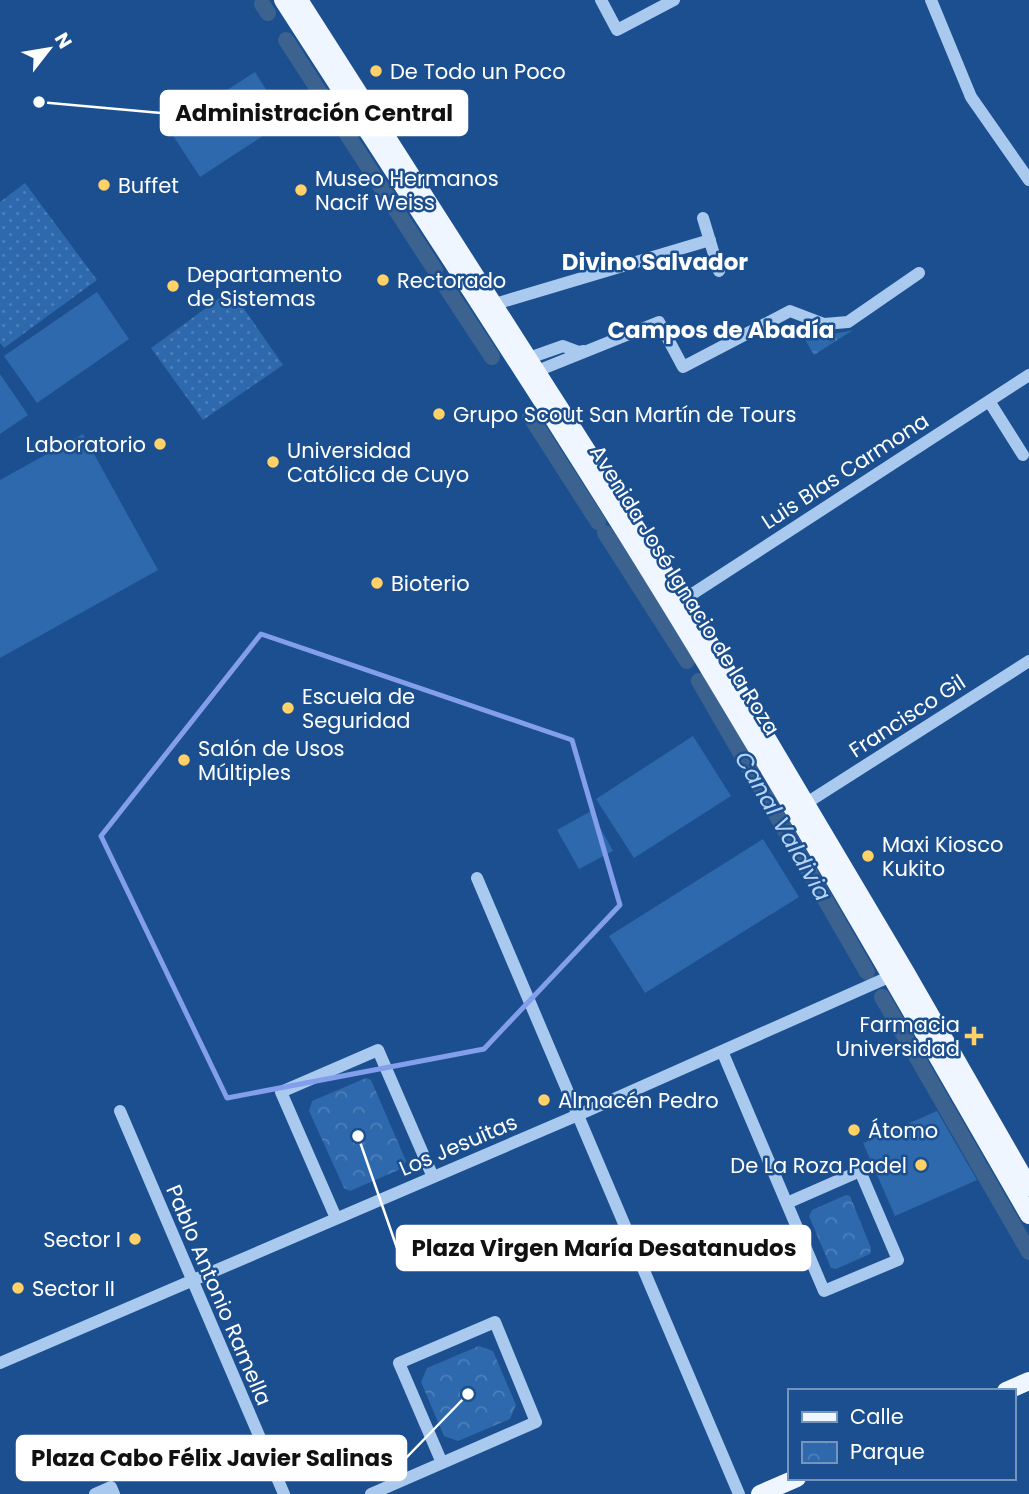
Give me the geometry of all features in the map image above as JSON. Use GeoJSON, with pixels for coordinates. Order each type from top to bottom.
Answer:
{"type":"FeatureCollection","features":[{"type":"Feature","properties":{"kind":"main road","name":"Avenida José Ignacio de la Roza"},"geometry":{"type":"LineString","coordinates":[[283,0],[504,343],[705,663],[1029,1215]]}},
{"type":"Feature","properties":{"kind":"main road","name":"Avenida José Ignacio de la Roza"},"geometry":{"type":"LineString","coordinates":[[299,0],[683,600],[806,804],[1029,1187]]}},
{"type":"Feature","properties":{"kind":"main road"},"geometry":{"type":"LineString","coordinates":[[1011,1389],[1029,1381]]}},
{"type":"Feature","properties":{"kind":"main road"},"geometry":{"type":"LineString","coordinates":[[760,1494],[792,1480]]}},
{"type":"Feature","properties":{"kind":"street"},"geometry":{"type":"LineString","coordinates":[[601,0],[617,30],[674,0]]}},
{"type":"Feature","properties":{"kind":"street"},"geometry":{"type":"LineString","coordinates":[[931,0],[971,97],[1029,180]]}},
{"type":"Feature","properties":{"kind":"street"},"geometry":{"type":"LineString","coordinates":[[703,218],[719,271]]}},
{"type":"Feature","properties":{"kind":"street"},"geometry":{"type":"LineString","coordinates":[[495,304],[710,240]]}},
{"type":"Feature","properties":{"kind":"street"},"geometry":{"type":"LineString","coordinates":[[533,365],[584,351],[659,322],[683,367],[790,311],[824,324],[848,322],[919,273]]}},
{"type":"Feature","properties":{"kind":"street","name":"Luis Blas Carmona"},"geometry":{"type":"LineString","coordinates":[[683,600],[1029,375]]}},
{"type":"Feature","properties":{"kind":"street"},"geometry":{"type":"LineString","coordinates":[[989,401],[1026,460]]}},
{"type":"Feature","properties":{"kind":"street","name":"Francisco Gil"},"geometry":{"type":"LineString","coordinates":[[806,804],[1029,661]]}},
{"type":"Feature","properties":{"kind":"street"},"geometry":{"type":"LineString","coordinates":[[477,878],[738,1494]]}},
{"type":"Feature","properties":{"kind":"street","name":"Los Jesuitas"},"geometry":{"type":"LineString","coordinates":[[0,1363],[578,1115],[891,976]]}},
{"type":"Feature","properties":{"kind":"street"},"geometry":{"type":"LineString","coordinates":[[336,1219],[281,1092],[378,1050],[433,1177]]}},
{"type":"Feature","properties":{"kind":"street"},"geometry":{"type":"LineString","coordinates":[[722,1051],[824,1291],[898,1261],[860,1171],[787,1203]]}},
{"type":"Feature","properties":{"kind":"street","name":"Pablo Antonio Ramella"},"geometry":{"type":"LineString","coordinates":[[120,1111],[284,1494]]}},
{"type":"Feature","properties":{"kind":"street"},"geometry":{"type":"LineString","coordinates":[[370,1494],[442,1463],[537,1422],[495,1322],[399,1363],[442,1463]]}},
{"type":"Feature","properties":{"kind":"street"},"geometry":{"type":"LineString","coordinates":[[95,1494],[111,1487],[114,1494]]}},
{"type":"Feature","properties":{"kind":"highlighted area"},"geometry":{"type":"Polygon","coordinates":[[[261,634],[572,740],[620,905],[484,1049],[227,1098],[101,836],[261,634]]]}},
{"type":"Feature","properties":{"kind":"green space"},"geometry":{"type":"Polygon","coordinates":[[[255,72],[286,121],[200,177],[168,128],[255,72]]]}},
{"type":"Feature","properties":{"kind":"green space"},"geometry":{"type":"Polygon","coordinates":[[[25,183],[97,280],[4,348],[0,343],[0,202],[25,183]]]}},
{"type":"Feature","properties":{"kind":"green space"},"geometry":{"type":"Polygon","coordinates":[[[231,290],[283,365],[203,420],[151,348],[231,290]]]}},
{"type":"Feature","properties":{"kind":"green space"},"geometry":{"type":"Polygon","coordinates":[[[97,292],[129,339],[37,403],[4,356],[97,292]]]}},
{"type":"Feature","properties":{"kind":"green space"},"geometry":{"type":"Polygon","coordinates":[[[795,322],[808,330],[822,333],[853,330],[814,355],[795,322]]]}},
{"type":"Feature","properties":{"kind":"green space"},"geometry":{"type":"Polygon","coordinates":[[[0,374],[28,415],[0,434],[0,374]]]}},
{"type":"Feature","properties":{"kind":"green space"},"geometry":{"type":"Polygon","coordinates":[[[83,434],[158,570],[0,658],[0,480],[83,434]]]}},
{"type":"Feature","properties":{"kind":"green space"},"geometry":{"type":"Polygon","coordinates":[[[693,736],[731,796],[634,858],[596,799],[693,736]]]}},
{"type":"Feature","properties":{"kind":"green space"},"geometry":{"type":"Polygon","coordinates":[[[591,811],[613,851],[579,869],[557,830],[591,811]]]}},
{"type":"Feature","properties":{"kind":"green space"},"geometry":{"type":"Polygon","coordinates":[[[763,839],[799,897],[645,993],[609,936],[763,839]]]}},
{"type":"Feature","properties":{"kind":"green space"},"geometry":{"type":"Polygon","coordinates":[[[366,1078],[371,1080],[406,1161],[403,1168],[350,1191],[344,1188],[309,1111],[312,1101],[366,1078]]]}},
{"type":"Feature","properties":{"kind":"green space","name":"De La Roza Padel"},"geometry":{"type":"Polygon","coordinates":[[[937,1111],[977,1180],[895,1216],[863,1143],[937,1111]]]}},
{"type":"Feature","properties":{"kind":"green space"},"geometry":{"type":"Polygon","coordinates":[[[846,1195],[850,1196],[871,1248],[870,1254],[836,1269],[831,1268],[809,1216],[812,1210],[846,1195]]]}},
{"type":"Feature","properties":{"kind":"green space"},"geometry":{"type":"Polygon","coordinates":[[[479,1346],[493,1351],[516,1405],[510,1419],[458,1441],[444,1436],[421,1382],[427,1368],[479,1346]]]}},
{"type":"Feature","properties":{"kind":"waterway","name":"Canal Valdivia"},"geometry":{"type":"LineString","coordinates":[[262,4],[268,13]]}},
{"type":"Feature","properties":{"kind":"waterway","name":"Canal Valdivia"},"geometry":{"type":"LineString","coordinates":[[286,40],[335,116]]}},
{"type":"Feature","properties":{"kind":"waterway","name":"Canal Valdivia"},"geometry":{"type":"LineString","coordinates":[[341,125],[435,270]]}},
{"type":"Feature","properties":{"kind":"waterway","name":"Canal Valdivia"},"geometry":{"type":"LineString","coordinates":[[446,287],[492,357]]}},
{"type":"Feature","properties":{"kind":"waterway","name":"Canal Valdivia"},"geometry":{"type":"LineString","coordinates":[[530,416],[598,522]]}},
{"type":"Feature","properties":{"kind":"waterway","name":"Canal Valdivia"},"geometry":{"type":"LineString","coordinates":[[605,533],[687,661]]}},
{"type":"Feature","properties":{"kind":"waterway","name":"Canal Valdivia"},"geometry":{"type":"LineString","coordinates":[[699,681],[867,972]]}},
{"type":"Feature","properties":{"kind":"waterway","name":"Canal Valdivia"},"geometry":{"type":"LineString","coordinates":[[882,997],[1029,1252]]}},
{"type":"Feature","properties":{"kind":"place","name":"De Todo un Poco"},"geometry":{"type":"Point","coordinates":[376,71]}},
{"type":"Feature","properties":{"kind":"place","name":"Administración Central"},"geometry":{"type":"Point","coordinates":[39,102]}},
{"type":"Feature","properties":{"kind":"place","name":"Buffet"},"geometry":{"type":"Point","coordinates":[104,185]}},
{"type":"Feature","properties":{"kind":"place","name":"Museo Hermanos Nacif Weiss"},"geometry":{"type":"Point","coordinates":[301,190]}},
{"type":"Feature","properties":{"kind":"place","name":"Rectorado"},"geometry":{"type":"Point","coordinates":[383,280]}},
{"type":"Feature","properties":{"kind":"place","name":"Departamento de Sistemas"},"geometry":{"type":"Point","coordinates":[173,286]}},
{"type":"Feature","properties":{"kind":"place","name":"Grupo Scout San Martín de Tours"},"geometry":{"type":"Point","coordinates":[439,414]}},
{"type":"Feature","properties":{"kind":"place","name":"Laboratorio"},"geometry":{"type":"Point","coordinates":[160,444]}},
{"type":"Feature","properties":{"kind":"place","name":"Universidad Católica de Cuyo"},"geometry":{"type":"Point","coordinates":[273,462]}},
{"type":"Feature","properties":{"kind":"place","name":"Bioterio"},"geometry":{"type":"Point","coordinates":[377,583]}},
{"type":"Feature","properties":{"kind":"place","name":"Escuela de Seguridad"},"geometry":{"type":"Point","coordinates":[288,708]}},
{"type":"Feature","properties":{"kind":"place","name":"Salón de Usos Múltiples"},"geometry":{"type":"Point","coordinates":[184,760]}},
{"type":"Feature","properties":{"kind":"place","name":"Maxi Kiosco Kukito"},"geometry":{"type":"Point","coordinates":[868,856]}},
{"type":"Feature","properties":{"kind":"place","name":"Farmacia Universidad"},"geometry":{"type":"Point","coordinates":[974,1036]}},
{"type":"Feature","properties":{"kind":"place","name":"Almacén Pedro"},"geometry":{"type":"Point","coordinates":[544,1100]}},
{"type":"Feature","properties":{"kind":"place","name":"Átomo"},"geometry":{"type":"Point","coordinates":[854,1130]}},
{"type":"Feature","properties":{"kind":"place","name":"Plaza Virgen María Desatanudos"},"geometry":{"type":"Point","coordinates":[358,1136]}},
{"type":"Feature","properties":{"kind":"place","name":"De La Roza Padel"},"geometry":{"type":"Point","coordinates":[921,1165]}},
{"type":"Feature","properties":{"kind":"place","name":"Sector I"},"geometry":{"type":"Point","coordinates":[135,1239]}},
{"type":"Feature","properties":{"kind":"place","name":"Sector II"},"geometry":{"type":"Point","coordinates":[18,1288]}},
{"type":"Feature","properties":{"kind":"place","name":"Plaza Cabo Félix Javier Salinas"},"geometry":{"type":"Point","coordinates":[468,1394]}},
{"type":"Feature","properties":{"kind":"district","name":"Divino Salvador"},"geometry":{"type":"Point","coordinates":[655,262]}},
{"type":"Feature","properties":{"kind":"district","name":"Campos de Abadía"},"geometry":{"type":"Point","coordinates":[721,330]}}]}
